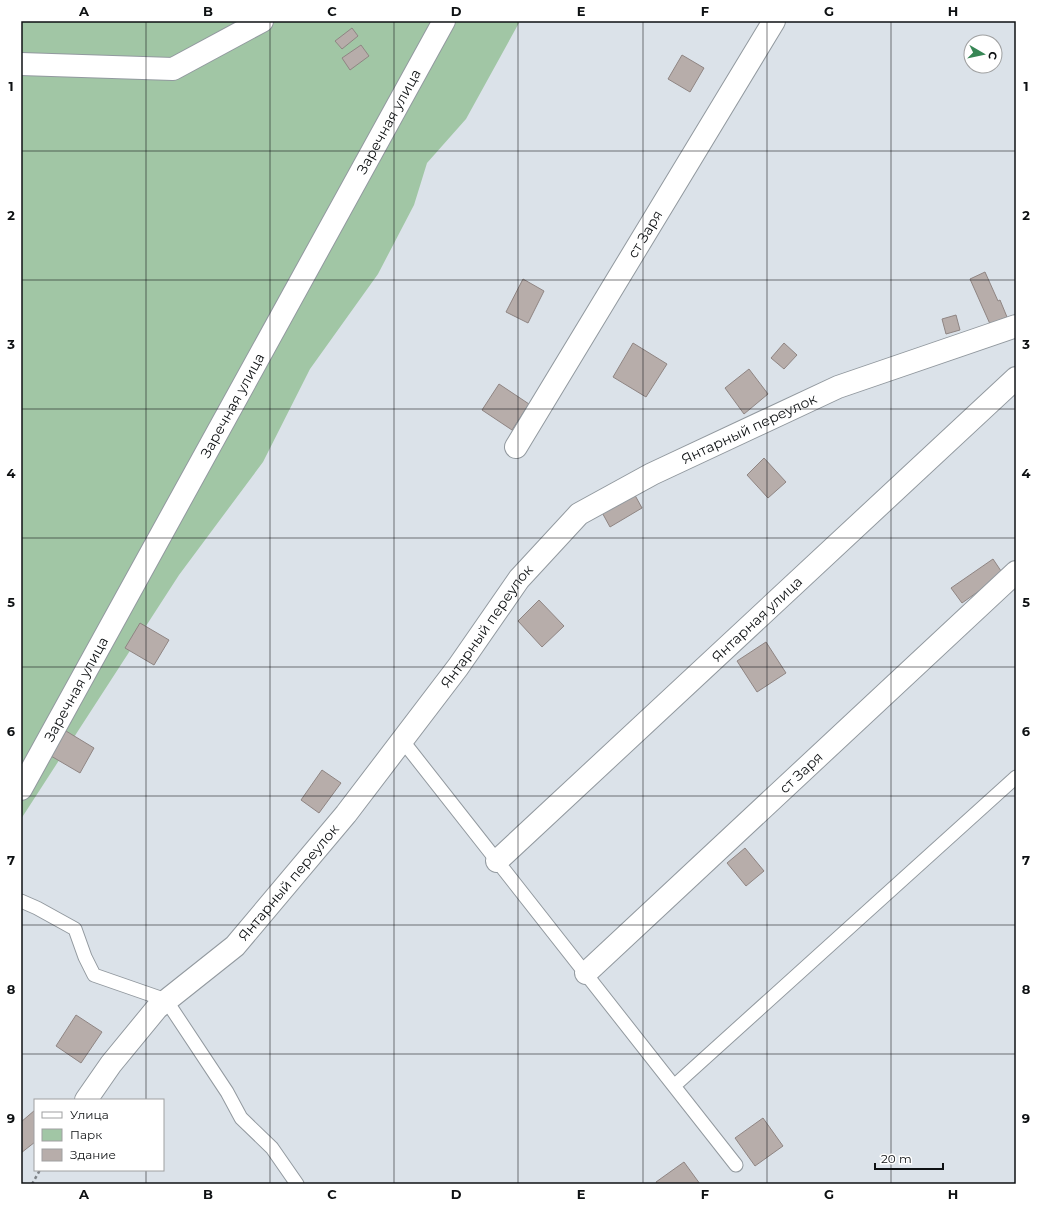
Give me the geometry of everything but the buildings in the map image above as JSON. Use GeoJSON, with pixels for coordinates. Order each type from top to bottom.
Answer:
{"type":"FeatureCollection","features":[{"type":"Feature","properties":{"kind":"street"},"geometry":{"type":"LineString","coordinates":[[21,64],[174,69],[262,21]]}},
{"type":"Feature","properties":{"kind":"street","name":"Заречная улица"},"geometry":{"type":"LineString","coordinates":[[21,789],[444,21]]}},
{"type":"Feature","properties":{"kind":"street","name":"ст Заря"},"geometry":{"type":"LineString","coordinates":[[516,447],[774,21]]}},
{"type":"Feature","properties":{"kind":"street","name":"Янтарный переулок"},"geometry":{"type":"LineString","coordinates":[[87,1099],[111,1064],[157,1008],[235,946],[346,814],[458,667],[519,579],[579,514],[652,474],[838,387],[1016,326]]}},
{"type":"Feature","properties":{"kind":"street","name":"Янтарная улица"},"geometry":{"type":"LineString","coordinates":[[497,861],[1016,378]]}},
{"type":"Feature","properties":{"kind":"street","name":"ст Заря"},"geometry":{"type":"LineString","coordinates":[[586,973],[1016,572]]}},
{"type":"Feature","properties":{"kind":"lane"},"geometry":{"type":"LineString","coordinates":[[402,740],[736,1165]]}},
{"type":"Feature","properties":{"kind":"lane"},"geometry":{"type":"LineString","coordinates":[[674,1086],[1016,777]]}},
{"type":"Feature","properties":{"kind":"lane"},"geometry":{"type":"LineString","coordinates":[[21,901],[75,929],[85,957],[94,975],[166,1000],[227,1092],[241,1118],[272,1148],[297,1184]]}},
{"type":"Feature","properties":{"kind":"path"},"geometry":{"type":"LineString","coordinates":[[32,1184],[39,1171]]}},
{"type":"Feature","properties":{"kind":"green space"},"geometry":{"type":"Polygon","coordinates":[[[21,21],[520,21],[466,119],[427,163],[414,205],[378,274],[310,369],[263,462],[179,575],[21,819],[21,21]]]}}]}
